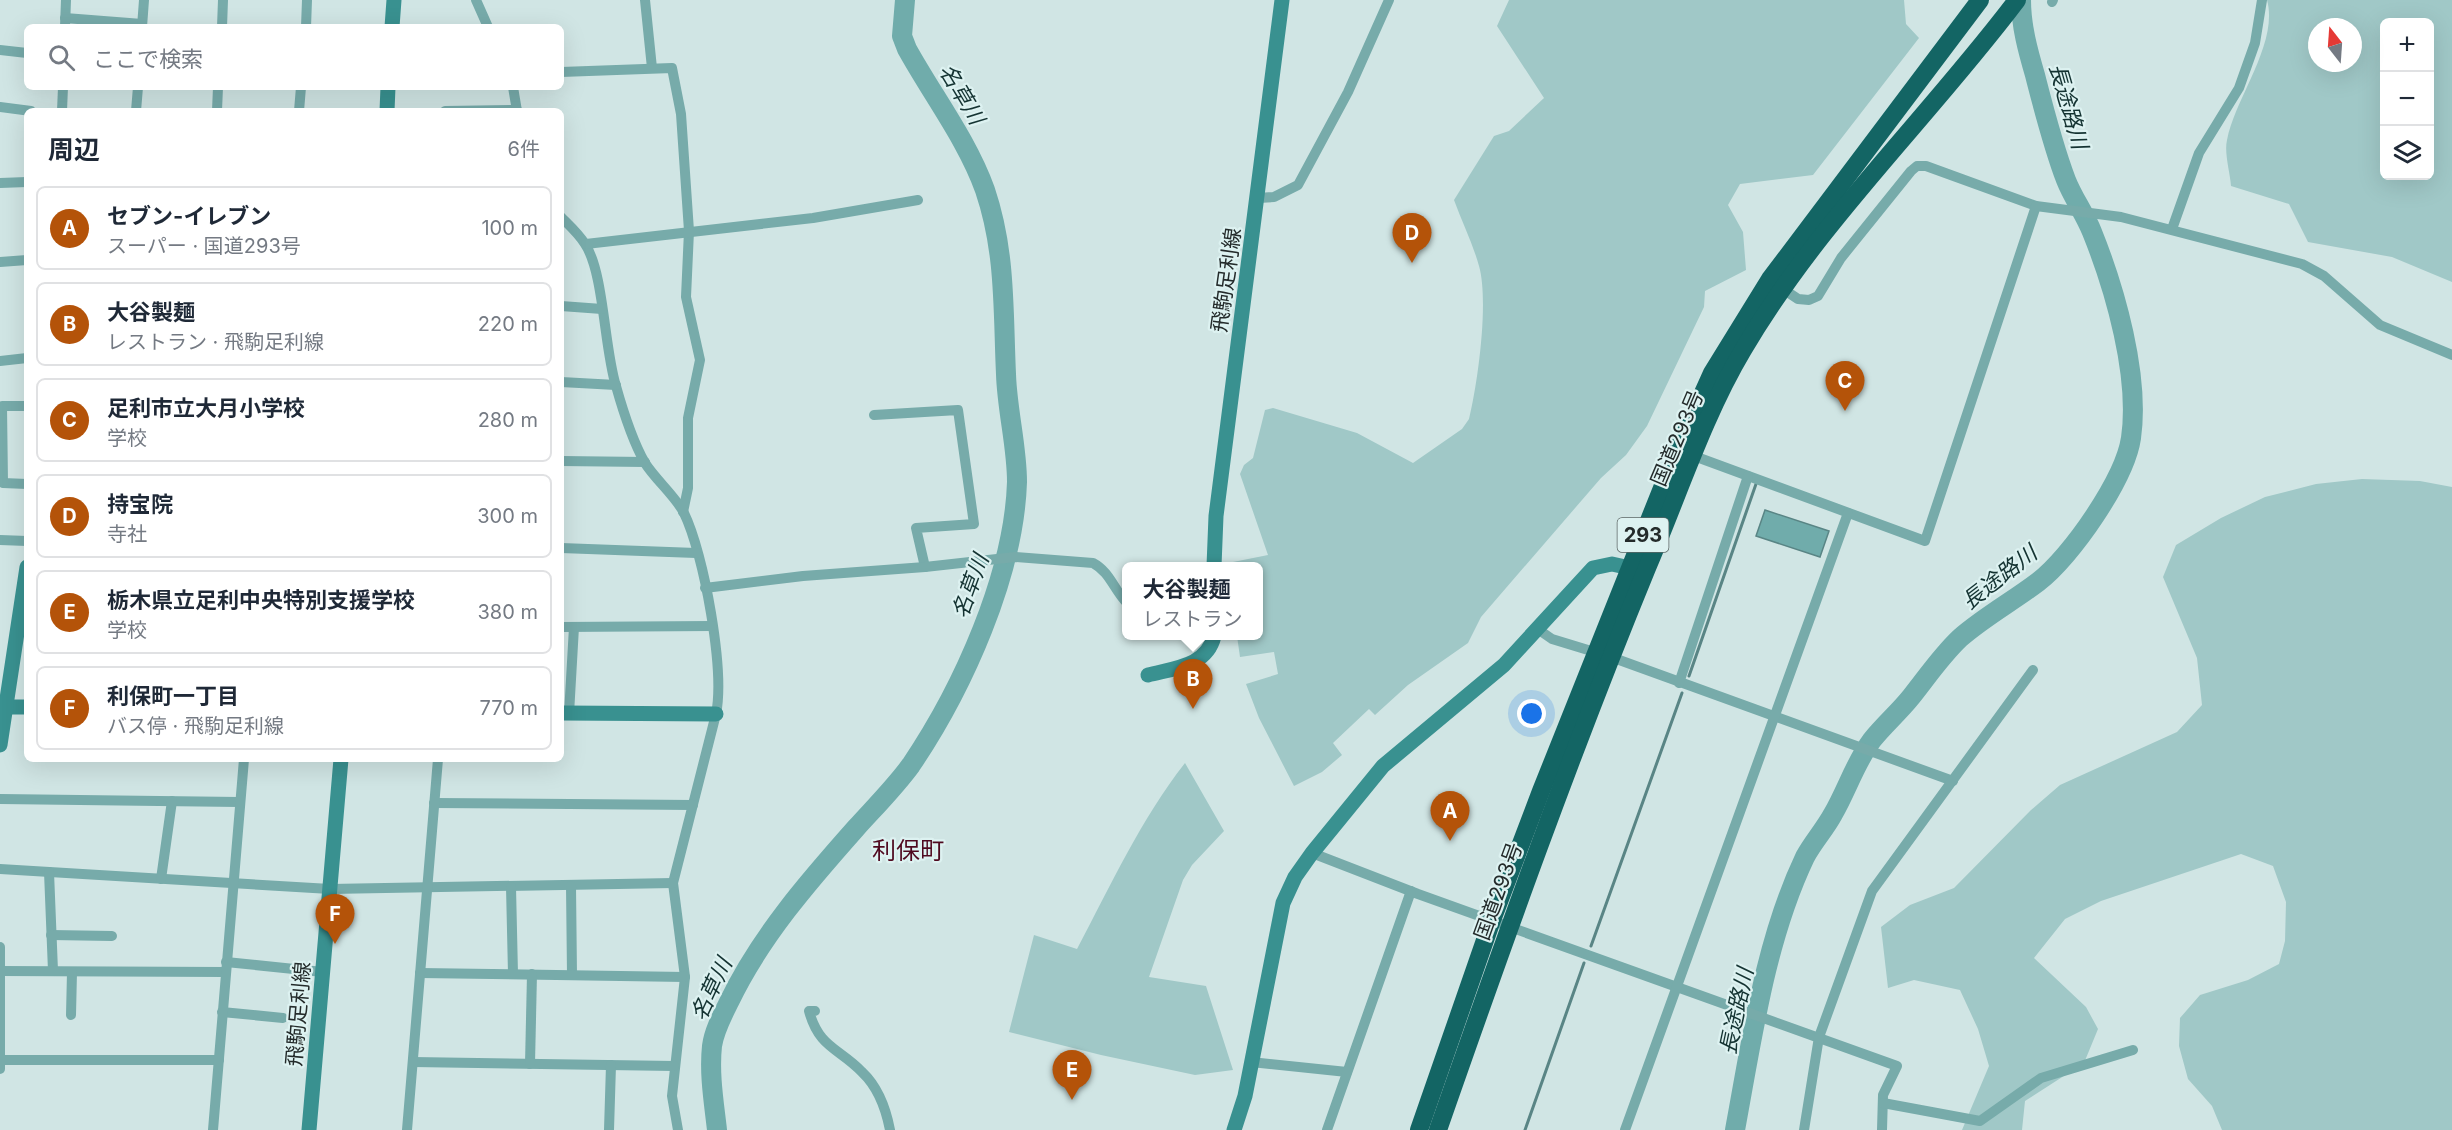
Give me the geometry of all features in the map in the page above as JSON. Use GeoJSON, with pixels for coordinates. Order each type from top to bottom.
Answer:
{"type":"FeatureCollection","features":[{"type":"Feature","properties":{"kind":"highway","name":"国道293号"},"geometry":{"type":"LineString","coordinates":[[1603,655],[1731,369],[1776,284],[1980,0]]}},
{"type":"Feature","properties":{"kind":"highway","name":"国道293号"},"geometry":{"type":"LineString","coordinates":[[1419,1130],[1603,655],[1630,568],[1700,399],[1739,326],[1853,198],[2017,0]]}},
{"type":"Feature","properties":{"kind":"highway","name":"国道293号"},"geometry":{"type":"LineString","coordinates":[[1438,1130],[1501,923]]}},
{"type":"Feature","properties":{"kind":"street"},"geometry":{"type":"LineString","coordinates":[[66,0],[65,22],[116,24]]}},
{"type":"Feature","properties":{"kind":"street"},"geometry":{"type":"LineString","coordinates":[[142,24],[144,0]]}},
{"type":"Feature","properties":{"kind":"street"},"geometry":{"type":"LineString","coordinates":[[222,24],[223,0]]}},
{"type":"Feature","properties":{"kind":"street"},"geometry":{"type":"LineString","coordinates":[[306,24],[308,0]]}},
{"type":"Feature","properties":{"kind":"street"},"geometry":{"type":"LineString","coordinates":[[392,24],[394,0]]}},
{"type":"Feature","properties":{"kind":"street"},"geometry":{"type":"LineString","coordinates":[[476,0],[487,24]]}},
{"type":"Feature","properties":{"kind":"street"},"geometry":{"type":"LineString","coordinates":[[645,0],[652,68]]}},
{"type":"Feature","properties":{"kind":"street","name":"飛駒足利線"},"geometry":{"type":"LineString","coordinates":[[1214,562],[1216,516],[1282,0]]}},
{"type":"Feature","properties":{"kind":"street"},"geometry":{"type":"LineString","coordinates":[[1258,198],[1274,197],[1298,185],[1348,92],[1389,0]]}},
{"type":"Feature","properties":{"kind":"street"},"geometry":{"type":"LineString","coordinates":[[2172,229],[2199,153],[2239,88],[2255,43],[2262,0]]}},
{"type":"Feature","properties":{"kind":"street"},"geometry":{"type":"LineString","coordinates":[[0,50],[24,53]]}},
{"type":"Feature","properties":{"kind":"street"},"geometry":{"type":"LineString","coordinates":[[564,72],[672,68],[681,114],[689,231],[686,297],[700,360],[688,418],[688,488],[683,512]]}},
{"type":"Feature","properties":{"kind":"street"},"geometry":{"type":"LineString","coordinates":[[62,108],[63,90]]}},
{"type":"Feature","properties":{"kind":"street"},"geometry":{"type":"LineString","coordinates":[[136,108],[138,90]]}},
{"type":"Feature","properties":{"kind":"street"},"geometry":{"type":"LineString","coordinates":[[217,108],[218,90]]}},
{"type":"Feature","properties":{"kind":"street"},"geometry":{"type":"LineString","coordinates":[[299,108],[301,90]]}},
{"type":"Feature","properties":{"kind":"street"},"geometry":{"type":"LineString","coordinates":[[387,108],[388,90]]}},
{"type":"Feature","properties":{"kind":"street"},"geometry":{"type":"LineString","coordinates":[[514,90],[516,108]]}},
{"type":"Feature","properties":{"kind":"street"},"geometry":{"type":"LineString","coordinates":[[0,107],[24,110]]}},
{"type":"Feature","properties":{"kind":"street"},"geometry":{"type":"LineString","coordinates":[[1776,284],[1798,299],[1809,300],[1818,296],[1841,258],[1917,166],[2036,206],[2172,229],[2270,254],[2313,269],[2380,325],[2452,354]]}},
{"type":"Feature","properties":{"kind":"street"},"geometry":{"type":"LineString","coordinates":[[0,183],[24,182]]}},
{"type":"Feature","properties":{"kind":"street"},"geometry":{"type":"LineString","coordinates":[[586,244],[813,218],[918,200]]}},
{"type":"Feature","properties":{"kind":"street"},"geometry":{"type":"LineString","coordinates":[[1694,456],[1925,542],[2036,206]]}},
{"type":"Feature","properties":{"kind":"street"},"geometry":{"type":"LineString","coordinates":[[564,220],[586,244],[595,266],[616,386],[645,462],[683,512],[705,588],[712,626],[720,696],[673,883],[685,976],[672,1096],[678,1130]]}},
{"type":"Feature","properties":{"kind":"street"},"geometry":{"type":"LineString","coordinates":[[0,262],[24,260]]}},
{"type":"Feature","properties":{"kind":"street"},"geometry":{"type":"LineString","coordinates":[[564,306],[602,309]]}},
{"type":"Feature","properties":{"kind":"street"},"geometry":{"type":"LineString","coordinates":[[0,361],[24,358]]}},
{"type":"Feature","properties":{"kind":"street"},"geometry":{"type":"LineString","coordinates":[[564,382],[616,386]]}},
{"type":"Feature","properties":{"kind":"street"},"geometry":{"type":"LineString","coordinates":[[24,406],[2,406],[3,483],[24,484]]}},
{"type":"Feature","properties":{"kind":"street"},"geometry":{"type":"LineString","coordinates":[[874,415],[958,410],[974,524],[916,528],[925,567]]}},
{"type":"Feature","properties":{"kind":"street"},"geometry":{"type":"LineString","coordinates":[[564,462],[645,462]]}},
{"type":"Feature","properties":{"kind":"street"},"geometry":{"type":"LineString","coordinates":[[1679,683],[1748,476]]}},
{"type":"Feature","properties":{"kind":"street"},"geometry":{"type":"LineString","coordinates":[[1625,1130],[1848,513]]}},
{"type":"Feature","properties":{"kind":"street"},"geometry":{"type":"LineString","coordinates":[[0,540],[24,541]]}},
{"type":"Feature","properties":{"kind":"street"},"geometry":{"type":"LineString","coordinates":[[564,548],[696,553]]}},
{"type":"Feature","properties":{"kind":"street"},"geometry":{"type":"LineString","coordinates":[[705,588],[803,576],[925,567],[1015,557],[1093,563],[1103,568],[1122,599]]}},
{"type":"Feature","properties":{"kind":"street"},"geometry":{"type":"LineString","coordinates":[[1234,1130],[1245,1096],[1283,903],[1295,877],[1383,766],[1504,665],[1539,630],[1593,568],[1612,564],[1630,568]]}},
{"type":"Feature","properties":{"kind":"street"},"geometry":{"type":"LineString","coordinates":[[0,745],[3,699],[24,584]]}},
{"type":"Feature","properties":{"kind":"street"},"geometry":{"type":"LineString","coordinates":[[564,627],[712,626]]}},
{"type":"Feature","properties":{"kind":"street"},"geometry":{"type":"LineString","coordinates":[[574,627],[565,714],[717,714]]}},
{"type":"Feature","properties":{"kind":"street"},"geometry":{"type":"LineString","coordinates":[[1539,630],[1552,639],[1603,655],[1953,782]]}},
{"type":"Feature","properties":{"kind":"street"},"geometry":{"type":"LineString","coordinates":[[1148,675],[1202,658],[1211,647],[1213,640]]}},
{"type":"Feature","properties":{"kind":"street"},"geometry":{"type":"LineString","coordinates":[[1804,1130],[1819,1037],[1872,891],[2033,670]]}},
{"type":"Feature","properties":{"kind":"street"},"geometry":{"type":"LineString","coordinates":[[3,699],[24,706]]}},
{"type":"Feature","properties":{"kind":"street"},"geometry":{"type":"LineString","coordinates":[[213,1130],[244,762]]}},
{"type":"Feature","properties":{"kind":"street","name":"飛駒足利線"},"geometry":{"type":"LineString","coordinates":[[309,1130],[341,762]]}},
{"type":"Feature","properties":{"kind":"street"},"geometry":{"type":"LineString","coordinates":[[407,1130],[438,762]]}},
{"type":"Feature","properties":{"kind":"street"},"geometry":{"type":"LineString","coordinates":[[0,799],[239,802]]}},
{"type":"Feature","properties":{"kind":"street"},"geometry":{"type":"LineString","coordinates":[[161,879],[172,801]]}},
{"type":"Feature","properties":{"kind":"street"},"geometry":{"type":"LineString","coordinates":[[434,803],[693,804]]}},
{"type":"Feature","properties":{"kind":"street"},"geometry":{"type":"LineString","coordinates":[[1312,853],[1411,891],[1897,1066],[1883,1095],[1882,1130]]}},
{"type":"Feature","properties":{"kind":"street"},"geometry":{"type":"LineString","coordinates":[[0,869],[330,889],[673,883]]}},
{"type":"Feature","properties":{"kind":"street"},"geometry":{"type":"LineString","coordinates":[[50,872],[53,971]]}},
{"type":"Feature","properties":{"kind":"street"},"geometry":{"type":"LineString","coordinates":[[571,886],[572,975]]}},
{"type":"Feature","properties":{"kind":"street"},"geometry":{"type":"LineString","coordinates":[[511,887],[513,974]]}},
{"type":"Feature","properties":{"kind":"street"},"geometry":{"type":"LineString","coordinates":[[1327,1130],[1411,891]]}},
{"type":"Feature","properties":{"kind":"street"},"geometry":{"type":"LineString","coordinates":[[51,935],[112,936]]}},
{"type":"Feature","properties":{"kind":"street"},"geometry":{"type":"LineString","coordinates":[[0,947],[0,1069]]}},
{"type":"Feature","properties":{"kind":"street"},"geometry":{"type":"LineString","coordinates":[[0,971],[72,972],[226,967],[323,972]]}},
{"type":"Feature","properties":{"kind":"street"},"geometry":{"type":"LineString","coordinates":[[71,1015],[72,972]]}},
{"type":"Feature","properties":{"kind":"street"},"geometry":{"type":"LineString","coordinates":[[420,973],[685,976]]}},
{"type":"Feature","properties":{"kind":"street"},"geometry":{"type":"LineString","coordinates":[[530,1064],[532,974]]}},
{"type":"Feature","properties":{"kind":"street"},"geometry":{"type":"LineString","coordinates":[[815,1011],[809,1011],[813,1027],[822,1040],[861,1071],[874,1086],[884,1107],[890,1130]]}},
{"type":"Feature","properties":{"kind":"street"},"geometry":{"type":"LineString","coordinates":[[222,1012],[283,1018]]}},
{"type":"Feature","properties":{"kind":"street"},"geometry":{"type":"LineString","coordinates":[[1883,1103],[1980,1121],[2041,1078],[2133,1050]]}},
{"type":"Feature","properties":{"kind":"street"},"geometry":{"type":"LineString","coordinates":[[0,1060],[219,1060]]}},
{"type":"Feature","properties":{"kind":"street"},"geometry":{"type":"LineString","coordinates":[[413,1062],[674,1066]]}},
{"type":"Feature","properties":{"kind":"street"},"geometry":{"type":"LineString","coordinates":[[1251,1062],[1347,1072]]}},
{"type":"Feature","properties":{"kind":"street"},"geometry":{"type":"LineString","coordinates":[[609,1130],[611,1065]]}},
{"type":"Feature","properties":{"kind":"shaded area"},"geometry":{"type":"Polygon","coordinates":[[[1509,0],[1904,0],[1906,24],[1919,38],[1813,175],[1740,184],[1728,205],[1743,232],[1746,270],[1705,291],[1704,307],[1647,426],[1626,455],[1601,478],[1481,617],[1468,643],[1408,685],[1375,715],[1369,709],[1333,743],[1342,755],[1322,772],[1294,786],[1259,718],[1246,684],[1278,674],[1274,652],[1240,657],[1238,640],[1263,640],[1263,562],[1233,562],[1268,555],[1240,474],[1244,465],[1253,458],[1265,410],[1273,408],[1357,433],[1413,463],[1462,429],[1469,419],[1481,342],[1482,281],[1477,258],[1454,200],[1494,136],[1509,131],[1544,98],[1497,26],[1509,0]]]}},
{"type":"Feature","properties":{"kind":"shaded area"},"geometry":{"type":"Polygon","coordinates":[[[2267,0],[2452,0],[2452,282],[2392,257],[2308,242],[2289,204],[2231,186],[2227,140],[2267,34],[2269,17],[2267,0]]]}},
{"type":"Feature","properties":{"kind":"shaded area"},"geometry":{"type":"Polygon","coordinates":[[[2362,479],[2420,481],[2452,487],[2452,1130],[2222,1130],[2212,1106],[2188,1079],[2179,1046],[2180,1018],[2200,995],[2248,980],[2279,964],[2285,941],[2286,902],[2273,866],[2241,854],[2101,901],[2065,919],[2034,958],[2086,1007],[2098,1029],[2084,1063],[2025,1101],[2022,1130],[1962,1130],[1989,1066],[1978,1029],[1960,990],[1914,980],[1888,988],[1881,927],[1910,905],[1954,888],[2031,810],[2060,785],[2177,732],[2202,705],[2197,658],[2163,577],[2176,545],[2221,518],[2265,497],[2316,484],[2362,479]]]}},
{"type":"Feature","properties":{"kind":"shaded area"},"geometry":{"type":"Polygon","coordinates":[[[1765,510],[1829,531],[1820,557],[1756,536],[1765,510]]]}},
{"type":"Feature","properties":{"kind":"shaded area"},"geometry":{"type":"Polygon","coordinates":[[[1185,763],[1224,831],[1192,865],[1183,880],[1149,977],[1206,986],[1233,1070],[1195,1075],[1009,1032],[1034,935],[1077,949],[1140,830],[1185,763]]]}},
{"type":"Feature","properties":{"kind":"waterway","name":"名草川"},"geometry":{"type":"LineString","coordinates":[[717,1130],[711,1057],[715,1035],[724,1013],[741,978],[786,910],[898,781],[930,735],[967,666],[982,630],[996,592],[1014,518],[1017,468],[1007,388],[1002,282],[997,236],[985,190],[969,153],[907,49],[902,36],[905,0]]}},
{"type":"Feature","properties":{"kind":"waterway","name":"長途路川"},"geometry":{"type":"LineString","coordinates":[[1735,1130],[1761,991],[1791,889],[1805,857],[1833,814],[1861,758],[1872,740],[1960,638],[2038,582],[2066,555],[2108,495],[2127,455],[2133,414],[2132,388],[2124,333],[2101,255],[2069,187],[2057,154],[2027,48],[2021,0]]}},
{"type":"Feature","properties":{"kind":"waterway"},"geometry":{"type":"LineString","coordinates":[[1689,676],[1756,484]]}},
{"type":"Feature","properties":{"kind":"waterway"},"geometry":{"type":"LineString","coordinates":[[1591,946],[1682,693]]}},
{"type":"Feature","properties":{"kind":"waterway"},"geometry":{"type":"LineString","coordinates":[[1525,1130],[1584,963]]}},
{"type":"Feature","properties":{"kind":"place","name":"持宝院"},"geometry":{"type":"Point","coordinates":[1412,263]}},
{"type":"Feature","properties":{"kind":"place","name":"足利市立大月小学校"},"geometry":{"type":"Point","coordinates":[1845,411]}},
{"type":"Feature","properties":{"kind":"place","name":"大谷製麺"},"geometry":{"type":"Point","coordinates":[1193,709]}},
{"type":"Feature","properties":{"kind":"place","name":"セブン-イレブン"},"geometry":{"type":"Point","coordinates":[1450,841]}},
{"type":"Feature","properties":{"kind":"place","name":"利保町一丁目"},"geometry":{"type":"Point","coordinates":[335,944]}},
{"type":"Feature","properties":{"kind":"place","name":"栃木県立足利中央特別支援学校"},"geometry":{"type":"Point","coordinates":[1072,1100]}},
{"type":"Feature","properties":{"kind":"district","name":"利保町"},"geometry":{"type":"Point","coordinates":[908,850]}}]}
